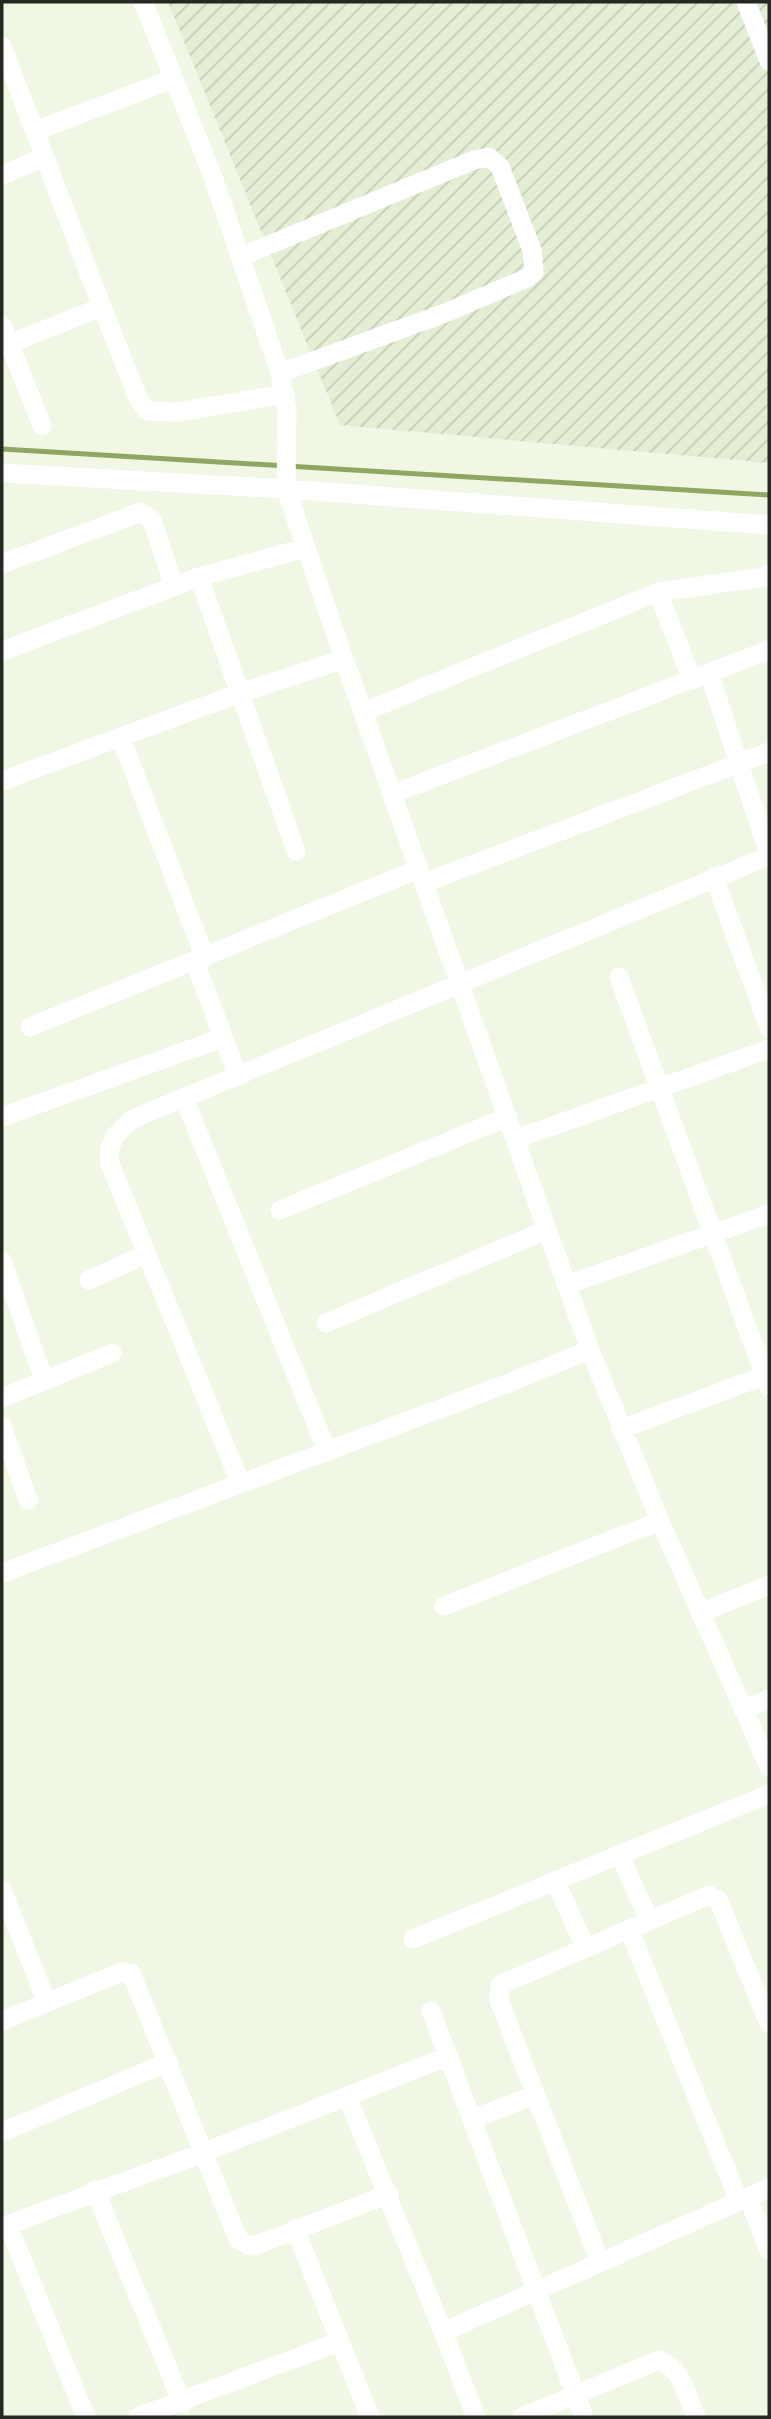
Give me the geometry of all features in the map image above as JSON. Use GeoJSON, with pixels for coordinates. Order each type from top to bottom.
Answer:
{"type":"FeatureCollection","features":[{"type":"Feature","properties":{"kind":"street"},"geometry":{"type":"LineString","coordinates":[[144,2],[240,257],[280,373],[285,394],[286,485],[304,548],[590,1349],[699,1613],[769,1768]]}},
{"type":"Feature","properties":{"kind":"street"},"geometry":{"type":"LineString","coordinates":[[746,2],[769,61]]}},
{"type":"Feature","properties":{"kind":"street"},"geometry":{"type":"LineString","coordinates":[[2,46],[137,396],[147,411],[176,412],[285,394]]}},
{"type":"Feature","properties":{"kind":"street"},"geometry":{"type":"LineString","coordinates":[[35,131],[173,79]]}},
{"type":"Feature","properties":{"kind":"street"},"geometry":{"type":"LineString","coordinates":[[2,175],[44,157]]}},
{"type":"Feature","properties":{"kind":"street"},"geometry":{"type":"LineString","coordinates":[[240,257],[474,160],[489,157],[500,167],[532,250],[534,272],[527,278],[445,313],[280,373]]}},
{"type":"Feature","properties":{"kind":"street"},"geometry":{"type":"LineString","coordinates":[[6,346],[102,307]]}},
{"type":"Feature","properties":{"kind":"street"},"geometry":{"type":"LineString","coordinates":[[2,325],[6,346],[42,426]]}},
{"type":"Feature","properties":{"kind":"street"},"geometry":{"type":"LineString","coordinates":[[2,473],[286,485],[769,526]]}},
{"type":"Feature","properties":{"kind":"street"},"geometry":{"type":"LineString","coordinates":[[2,564],[141,512],[152,520],[174,586]]}},
{"type":"Feature","properties":{"kind":"street"},"geometry":{"type":"LineString","coordinates":[[2,651],[199,577],[304,548]]}},
{"type":"Feature","properties":{"kind":"street"},"geometry":{"type":"LineString","coordinates":[[199,577],[296,851]]}},
{"type":"Feature","properties":{"kind":"street"},"geometry":{"type":"LineString","coordinates":[[363,712],[658,593],[768,580]]}},
{"type":"Feature","properties":{"kind":"street"},"geometry":{"type":"LineString","coordinates":[[240,1482],[146,1254],[108,1153],[126,1125],[184,1098],[769,855],[739,763],[701,676],[658,593]]}},
{"type":"Feature","properties":{"kind":"street"},"geometry":{"type":"LineString","coordinates":[[392,794],[769,650]]}},
{"type":"Feature","properties":{"kind":"street"},"geometry":{"type":"LineString","coordinates":[[2,781],[240,693],[344,659]]}},
{"type":"Feature","properties":{"kind":"street"},"geometry":{"type":"LineString","coordinates":[[121,738],[200,960],[222,1038],[238,1076]]}},
{"type":"Feature","properties":{"kind":"street"},"geometry":{"type":"LineString","coordinates":[[30,1027],[422,876],[769,752]]}},
{"type":"Feature","properties":{"kind":"street"},"geometry":{"type":"LineString","coordinates":[[713,877],[769,1028]]}},
{"type":"Feature","properties":{"kind":"street"},"geometry":{"type":"LineString","coordinates":[[619,977],[657,1087],[768,1379],[621,1429]]}},
{"type":"Feature","properties":{"kind":"street"},"geometry":{"type":"LineString","coordinates":[[2,1117],[222,1038]]}},
{"type":"Feature","properties":{"kind":"street"},"geometry":{"type":"LineString","coordinates":[[516,1139],[769,1049]]}},
{"type":"Feature","properties":{"kind":"street"},"geometry":{"type":"LineString","coordinates":[[184,1098],[327,1451]]}},
{"type":"Feature","properties":{"kind":"street"},"geometry":{"type":"LineString","coordinates":[[280,1210],[508,1118]]}},
{"type":"Feature","properties":{"kind":"street"},"geometry":{"type":"LineString","coordinates":[[566,1285],[769,1214]]}},
{"type":"Feature","properties":{"kind":"street"},"geometry":{"type":"LineString","coordinates":[[326,1323],[546,1230]]}},
{"type":"Feature","properties":{"kind":"street"},"geometry":{"type":"LineString","coordinates":[[89,1280],[146,1254]]}},
{"type":"Feature","properties":{"kind":"street"},"geometry":{"type":"LineString","coordinates":[[2,1261],[44,1380]]}},
{"type":"Feature","properties":{"kind":"street"},"geometry":{"type":"LineString","coordinates":[[2,1573],[590,1349]]}},
{"type":"Feature","properties":{"kind":"street"},"geometry":{"type":"LineString","coordinates":[[2,1398],[112,1353]]}},
{"type":"Feature","properties":{"kind":"street"},"geometry":{"type":"LineString","coordinates":[[2,1426],[28,1500]]}},
{"type":"Feature","properties":{"kind":"street"},"geometry":{"type":"LineString","coordinates":[[444,1606],[660,1521]]}},
{"type":"Feature","properties":{"kind":"street"},"geometry":{"type":"LineString","coordinates":[[699,1613],[769,1586]]}},
{"type":"Feature","properties":{"kind":"street"},"geometry":{"type":"LineString","coordinates":[[743,1710],[769,1699]]}},
{"type":"Feature","properties":{"kind":"street"},"geometry":{"type":"LineString","coordinates":[[413,1939],[769,1794]]}},
{"type":"Feature","properties":{"kind":"street"},"geometry":{"type":"LineString","coordinates":[[620,1855],[649,1920]]}},
{"type":"Feature","properties":{"kind":"street"},"geometry":{"type":"LineString","coordinates":[[555,1880],[585,1947]]}},
{"type":"Feature","properties":{"kind":"street"},"geometry":{"type":"LineString","coordinates":[[2,1890],[47,2003]]}},
{"type":"Feature","properties":{"kind":"street"},"geometry":{"type":"LineString","coordinates":[[600,2262],[499,2000],[498,1989],[507,1981],[704,1896],[715,1896],[769,2024]]}},
{"type":"Feature","properties":{"kind":"street"},"geometry":{"type":"LineString","coordinates":[[629,1929],[743,2199],[769,2250]]}},
{"type":"Feature","properties":{"kind":"street"},"geometry":{"type":"LineString","coordinates":[[2,2021],[122,1972],[131,1973],[238,2239],[250,2246],[389,2194]]}},
{"type":"Feature","properties":{"kind":"street"},"geometry":{"type":"LineString","coordinates":[[432,2011],[584,2417]]}},
{"type":"Feature","properties":{"kind":"street"},"geometry":{"type":"LineString","coordinates":[[86,2417],[5,2226],[95,2190],[205,2152],[449,2056]]}},
{"type":"Feature","properties":{"kind":"street"},"geometry":{"type":"LineString","coordinates":[[2,2132],[169,2062]]}},
{"type":"Feature","properties":{"kind":"street"},"geometry":{"type":"LineString","coordinates":[[474,2118],[536,2095]]}},
{"type":"Feature","properties":{"kind":"street"},"geometry":{"type":"LineString","coordinates":[[347,2096],[389,2194],[476,2417]]}},
{"type":"Feature","properties":{"kind":"street"},"geometry":{"type":"LineString","coordinates":[[443,2332],[769,2188]]}},
{"type":"Feature","properties":{"kind":"street"},"geometry":{"type":"LineString","coordinates":[[95,2190],[182,2403]]}},
{"type":"Feature","properties":{"kind":"street"},"geometry":{"type":"LineString","coordinates":[[295,2228],[370,2417]]}},
{"type":"Feature","properties":{"kind":"street"},"geometry":{"type":"LineString","coordinates":[[138,2417],[182,2403],[339,2342]]}},
{"type":"Feature","properties":{"kind":"street"},"geometry":{"type":"LineString","coordinates":[[522,2417],[659,2360],[668,2363],[678,2374],[696,2417]]}},
{"type":"Feature","properties":{"kind":"shaded area"},"geometry":{"type":"Polygon","coordinates":[[[168,2],[769,2],[769,463],[340,425],[168,2]]]}},
{"type":"Feature","properties":{"kind":"waterway"},"geometry":{"type":"LineString","coordinates":[[2,449],[769,495]]}}]}
